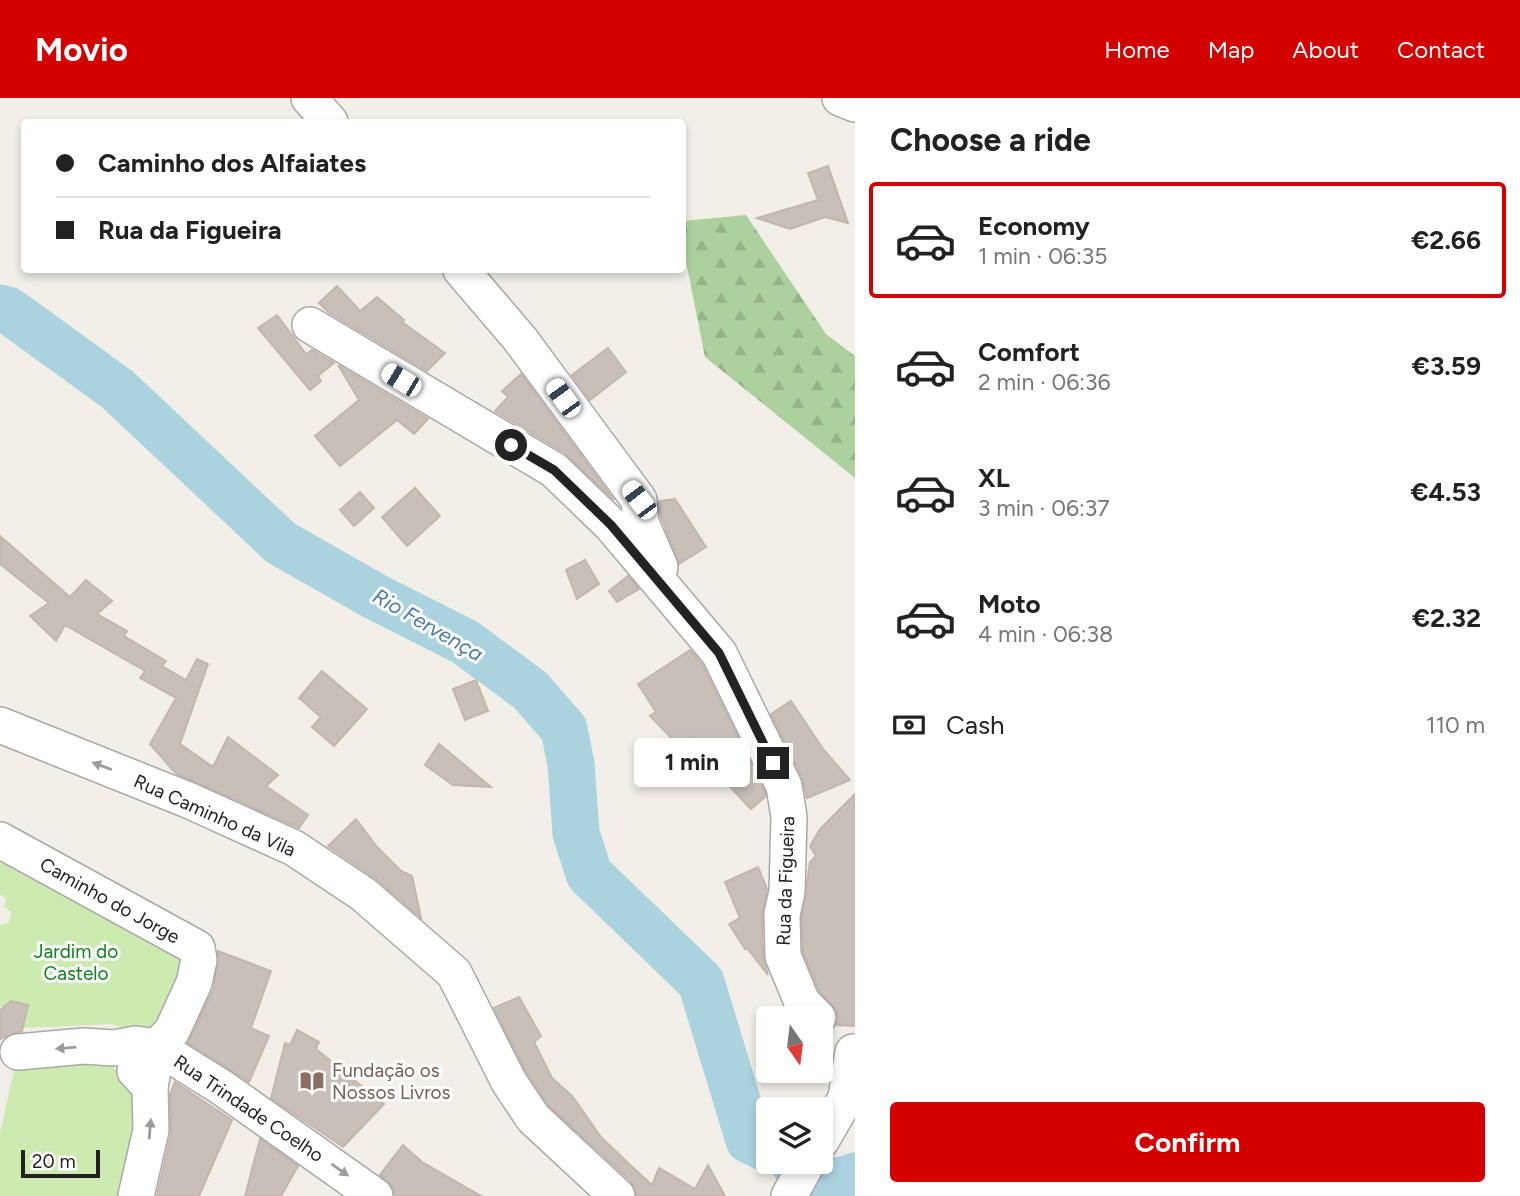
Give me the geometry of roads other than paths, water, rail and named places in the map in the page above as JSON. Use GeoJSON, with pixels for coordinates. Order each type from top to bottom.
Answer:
{"type":"FeatureCollection","features":[{"type":"Feature","properties":{"kind":"street"},"geometry":{"type":"LineString","coordinates":[[309,98],[327,119]]}},
{"type":"Feature","properties":{"kind":"street"},"geometry":{"type":"LineString","coordinates":[[840,98],[855,104]]}},
{"type":"Feature","properties":{"kind":"street"},"geometry":{"type":"LineString","coordinates":[[464,273],[520,339],[639,500],[641,523],[672,596]]}},
{"type":"Feature","properties":{"kind":"street","name":"Rua da Figueira"},"geometry":{"type":"LineString","coordinates":[[310,325],[554,470],[611,525],[719,653],[783,786],[789,817],[787,892],[782,914],[783,956],[806,1006]]}},
{"type":"Feature","properties":{"kind":"street","name":"Rua Caminho da Vila"},"geometry":{"type":"LineString","coordinates":[[0,725],[188,800],[294,848],[363,894],[454,973],[509,1082],[533,1118],[617,1196]]}},
{"type":"Feature","properties":{"kind":"street","name":"Caminho do Jorge"},"geometry":{"type":"LineString","coordinates":[[0,840],[197,948],[199,960],[194,983],[172,1031],[158,1047]]}},
{"type":"Feature","properties":{"kind":"street","name":"Rua da Figueira"},"geometry":{"type":"LineString","coordinates":[[833,1032],[854,1051]]}},
{"type":"Feature","properties":{"kind":"street","name":"Rua Trindade Coelho"},"geometry":{"type":"LineString","coordinates":[[8,1053],[84,1046],[114,1048],[136,1044],[158,1047],[221,1087],[375,1196]]}},
{"type":"Feature","properties":{"kind":"street"},"geometry":{"type":"LineString","coordinates":[[136,1196],[152,1130],[150,1087],[158,1047]]}},
{"type":"Feature","properties":{"kind":"street"},"geometry":{"type":"LineString","coordinates":[[114,1048],[150,1087]]}},
{"type":"Feature","properties":{"kind":"street"},"geometry":{"type":"LineString","coordinates":[[833,1120],[846,1098],[854,1051]]}},
{"type":"Feature","properties":{"kind":"street"},"geometry":{"type":"LineString","coordinates":[[789,1196],[801,1174]]}},
{"type":"Feature","properties":{"kind":"waterway","name":"Rio Fervença"},"geometry":{"type":"LineString","coordinates":[[0,308],[8,310],[117,389],[281,543],[376,597],[465,642],[530,690],[564,729],[571,764],[576,833],[589,874],[701,982],[749,1140],[756,1143]]}},
{"type":"Feature","properties":{"kind":"waterway","name":"Rio Fervença"},"geometry":{"type":"LineString","coordinates":[[816,1174],[834,1183],[855,1176]]}},
{"type":"Feature","properties":{"kind":"place","name":"Fundação os Nossos Livros"},"geometry":{"type":"Point","coordinates":[312,1081]}},
{"type":"Feature","properties":{"kind":"park label","name":"Jardim do Castelo"},"geometry":{"type":"Point","coordinates":[76,962]}}]}
